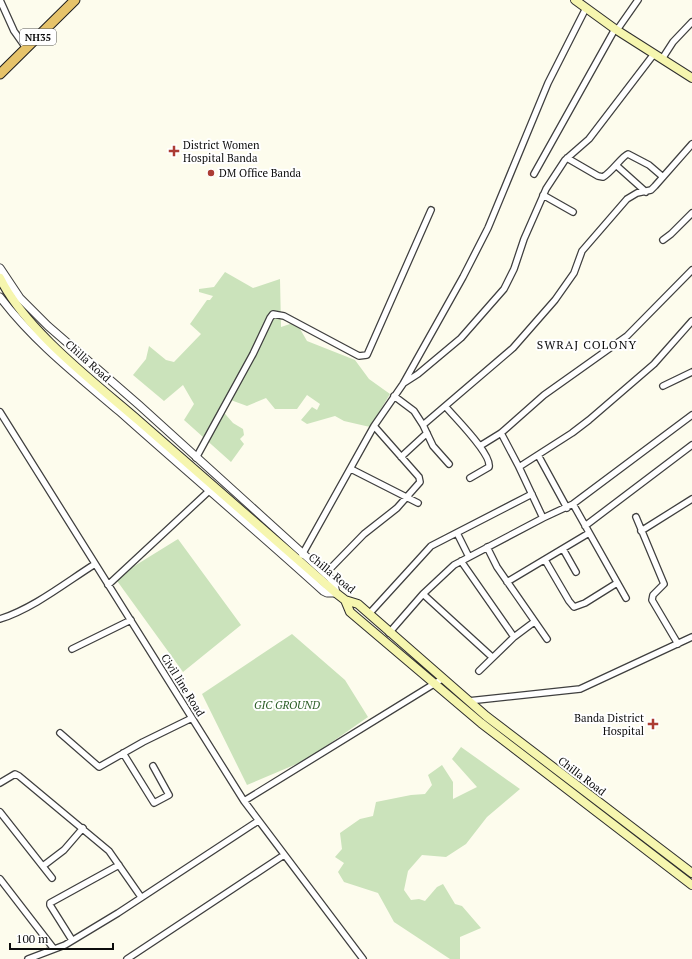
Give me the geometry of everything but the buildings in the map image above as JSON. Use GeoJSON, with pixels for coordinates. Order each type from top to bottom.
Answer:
{"type":"FeatureCollection","features":[{"type":"Feature","properties":{"kind":"highway","name":"NH35"},"geometry":{"type":"LineString","coordinates":[[0,74],[74,0]]}},
{"type":"Feature","properties":{"kind":"main road"},"geometry":{"type":"LineString","coordinates":[[575,0],[616,30],[692,78]]}},
{"type":"Feature","properties":{"kind":"main road","name":"Chilla Road"},"geometry":{"type":"LineString","coordinates":[[0,278],[9,296],[22,314],[82,372],[322,576],[336,593],[345,600],[358,604],[389,633],[486,716],[692,873]]}},
{"type":"Feature","properties":{"kind":"main road"},"geometry":{"type":"LineString","coordinates":[[345,600],[350,612],[481,723],[692,885]]}},
{"type":"Feature","properties":{"kind":"main road"},"geometry":{"type":"LineString","coordinates":[[648,852],[654,844]]}},
{"type":"Feature","properties":{"kind":"street"},"geometry":{"type":"LineString","coordinates":[[0,0],[14,31],[26,48]]}},
{"type":"Feature","properties":{"kind":"street"},"geometry":{"type":"LineString","coordinates":[[534,174],[616,30],[638,0]]}},
{"type":"Feature","properties":{"kind":"street"},"geometry":{"type":"LineString","coordinates":[[302,555],[374,426],[403,384],[463,277],[488,228],[548,84],[586,8]]}},
{"type":"Feature","properties":{"kind":"street"},"geometry":{"type":"LineString","coordinates":[[662,59],[673,42],[691,24]]}},
{"type":"Feature","properties":{"kind":"street"},"geometry":{"type":"LineString","coordinates":[[403,384],[418,374],[461,338],[504,290],[514,270],[524,239],[543,195],[568,158],[589,139],[654,54]]}},
{"type":"Feature","properties":{"kind":"street"},"geometry":{"type":"LineString","coordinates":[[423,425],[446,407],[512,348],[555,300],[574,273],[582,251],[626,199],[637,193],[651,190],[692,144]]}},
{"type":"Feature","properties":{"kind":"street"},"geometry":{"type":"LineString","coordinates":[[568,158],[600,177],[606,175],[617,166],[624,156],[628,154],[649,165],[663,177]]}},
{"type":"Feature","properties":{"kind":"street"},"geometry":{"type":"LineString","coordinates":[[617,166],[646,192]]}},
{"type":"Feature","properties":{"kind":"street"},"geometry":{"type":"LineString","coordinates":[[543,195],[573,212]]}},
{"type":"Feature","properties":{"kind":"street"},"geometry":{"type":"LineString","coordinates":[[196,458],[253,354],[270,318],[274,314],[284,316],[360,356],[367,355],[431,210]]}},
{"type":"Feature","properties":{"kind":"street"},"geometry":{"type":"LineString","coordinates":[[663,240],[672,234],[692,212]]}},
{"type":"Feature","properties":{"kind":"street"},"geometry":{"type":"LineString","coordinates":[[0,268],[20,298],[48,326],[196,458],[302,555],[322,576],[364,534],[397,508],[420,482],[420,479],[374,426]]}},
{"type":"Feature","properties":{"kind":"street"},"geometry":{"type":"LineString","coordinates":[[480,446],[501,433],[544,395],[627,336],[692,270]]}},
{"type":"Feature","properties":{"kind":"street"},"geometry":{"type":"LineString","coordinates":[[0,297],[16,317],[51,351],[209,491],[323,591],[327,593],[336,593]]}},
{"type":"Feature","properties":{"kind":"street"},"geometry":{"type":"LineString","coordinates":[[519,467],[572,433],[594,415],[654,364],[692,321]]}},
{"type":"Feature","properties":{"kind":"street"},"geometry":{"type":"LineString","coordinates":[[663,386],[692,372]]}},
{"type":"Feature","properties":{"kind":"street"},"geometry":{"type":"LineString","coordinates":[[394,396],[414,411],[423,425],[433,446],[450,464]]}},
{"type":"Feature","properties":{"kind":"street"},"geometry":{"type":"LineString","coordinates":[[446,407],[480,446],[490,464],[489,467],[470,478]]}},
{"type":"Feature","properties":{"kind":"street","name":"Civil line Road"},"geometry":{"type":"LineString","coordinates":[[0,412],[244,801],[363,959]]}},
{"type":"Feature","properties":{"kind":"street"},"geometry":{"type":"LineString","coordinates":[[389,633],[446,572],[461,561],[543,518],[567,508],[692,415]]}},
{"type":"Feature","properties":{"kind":"street"},"geometry":{"type":"LineString","coordinates":[[401,457],[427,433]]}},
{"type":"Feature","properties":{"kind":"street"},"geometry":{"type":"LineString","coordinates":[[501,433],[543,518]]}},
{"type":"Feature","properties":{"kind":"street"},"geometry":{"type":"LineString","coordinates":[[585,526],[692,445]]}},
{"type":"Feature","properties":{"kind":"street"},"geometry":{"type":"LineString","coordinates":[[538,455],[567,508]]}},
{"type":"Feature","properties":{"kind":"street"},"geometry":{"type":"LineString","coordinates":[[351,469],[418,502]]}},
{"type":"Feature","properties":{"kind":"street"},"geometry":{"type":"LineString","coordinates":[[108,585],[209,491]]}},
{"type":"Feature","properties":{"kind":"street"},"geometry":{"type":"LineString","coordinates":[[369,614],[431,546],[532,494]]}},
{"type":"Feature","properties":{"kind":"street"},"geometry":{"type":"LineString","coordinates":[[641,531],[692,499]]}},
{"type":"Feature","properties":{"kind":"street"},"geometry":{"type":"LineString","coordinates":[[573,504],[626,598]]}},
{"type":"Feature","properties":{"kind":"street"},"geometry":{"type":"LineString","coordinates":[[636,517],[664,584],[662,589],[653,595],[652,600],[678,644]]}},
{"type":"Feature","properties":{"kind":"street"},"geometry":{"type":"LineString","coordinates":[[457,533],[469,557]]}},
{"type":"Feature","properties":{"kind":"street"},"geometry":{"type":"LineString","coordinates":[[507,582],[589,533]]}},
{"type":"Feature","properties":{"kind":"street"},"geometry":{"type":"LineString","coordinates":[[487,547],[507,582],[547,639]]}},
{"type":"Feature","properties":{"kind":"street"},"geometry":{"type":"LineString","coordinates":[[563,549],[576,572]]}},
{"type":"Feature","properties":{"kind":"street"},"geometry":{"type":"LineString","coordinates":[[545,560],[574,607],[585,603],[617,583]]}},
{"type":"Feature","properties":{"kind":"street"},"geometry":{"type":"LineString","coordinates":[[461,561],[514,637]]}},
{"type":"Feature","properties":{"kind":"street"},"geometry":{"type":"LineString","coordinates":[[0,619],[28,608],[95,564]]}},
{"type":"Feature","properties":{"kind":"street"},"geometry":{"type":"LineString","coordinates":[[424,594],[492,657]]}},
{"type":"Feature","properties":{"kind":"street"},"geometry":{"type":"LineString","coordinates":[[72,649],[131,620]]}},
{"type":"Feature","properties":{"kind":"street"},"geometry":{"type":"LineString","coordinates":[[479,671],[514,637],[534,622]]}},
{"type":"Feature","properties":{"kind":"street"},"geometry":{"type":"LineString","coordinates":[[468,700],[580,689],[692,637]]}},
{"type":"Feature","properties":{"kind":"street"},"geometry":{"type":"LineString","coordinates":[[244,801],[442,679]]}},
{"type":"Feature","properties":{"kind":"street"},"geometry":{"type":"LineString","coordinates":[[60,733],[99,767],[192,718]]}},
{"type":"Feature","properties":{"kind":"street"},"geometry":{"type":"LineString","coordinates":[[123,753],[154,803],[169,795],[153,766]]}},
{"type":"Feature","properties":{"kind":"street"},"geometry":{"type":"LineString","coordinates":[[0,783],[15,774],[19,776],[109,851],[142,897]]}},
{"type":"Feature","properties":{"kind":"street"},"geometry":{"type":"LineString","coordinates":[[0,812],[52,878]]}},
{"type":"Feature","properties":{"kind":"street"},"geometry":{"type":"LineString","coordinates":[[28,959],[72,940],[142,897],[258,821]]}},
{"type":"Feature","properties":{"kind":"street"},"geometry":{"type":"LineString","coordinates":[[43,866],[64,850],[83,828]]}},
{"type":"Feature","properties":{"kind":"street"},"geometry":{"type":"LineString","coordinates":[[126,959],[284,855]]}},
{"type":"Feature","properties":{"kind":"street"},"geometry":{"type":"LineString","coordinates":[[72,940],[50,903],[119,866]]}},
{"type":"Feature","properties":{"kind":"street"},"geometry":{"type":"LineString","coordinates":[[0,878],[54,949]]}},
{"type":"Feature","properties":{"kind":"green space"},"geometry":{"type":"Polygon","coordinates":[[[225,272],[253,288],[280,279],[281,327],[296,322],[307,341],[355,360],[369,379],[390,394],[370,427],[344,421],[335,416],[307,424],[301,420],[312,407],[317,410],[320,404],[307,395],[297,409],[275,409],[266,398],[247,406],[228,399],[220,408],[233,423],[243,429],[244,435],[240,439],[244,444],[231,462],[184,420],[194,404],[183,385],[164,401],[133,375],[146,359],[149,346],[166,360],[174,362],[201,334],[190,324],[207,300],[210,300],[213,296],[199,292],[199,289],[214,287],[225,272]]]}},
{"type":"Feature","properties":{"kind":"green space"},"geometry":{"type":"Polygon","coordinates":[[[178,539],[241,625],[183,672],[115,578],[178,539]]]}},
{"type":"Feature","properties":{"kind":"green space","name":"GIC GROUND"},"geometry":{"type":"Polygon","coordinates":[[[292,634],[345,680],[368,717],[306,760],[247,785],[202,694],[292,634]]]}},
{"type":"Feature","properties":{"kind":"green space"},"geometry":{"type":"Polygon","coordinates":[[[461,747],[520,789],[487,817],[466,844],[446,857],[422,855],[408,871],[404,890],[411,900],[419,899],[425,901],[437,887],[443,884],[455,904],[462,906],[481,928],[460,937],[460,959],[450,959],[394,922],[378,893],[344,882],[338,872],[344,863],[335,857],[342,849],[340,833],[360,819],[373,816],[376,802],[411,795],[425,794],[432,785],[428,775],[442,765],[453,782],[453,799],[477,787],[452,759],[461,747]]]}},
{"type":"Feature","properties":{"kind":"place","name":"District Women Hospital Banda"},"geometry":{"type":"Point","coordinates":[174,151]}},
{"type":"Feature","properties":{"kind":"place","name":"DM Office Banda"},"geometry":{"type":"Point","coordinates":[211,173]}},
{"type":"Feature","properties":{"kind":"place","name":"Banda District Hospital"},"geometry":{"type":"Point","coordinates":[653,724]}},
{"type":"Feature","properties":{"kind":"district","name":"SWRAJ COLONY"},"geometry":{"type":"Point","coordinates":[587,344]}}]}
